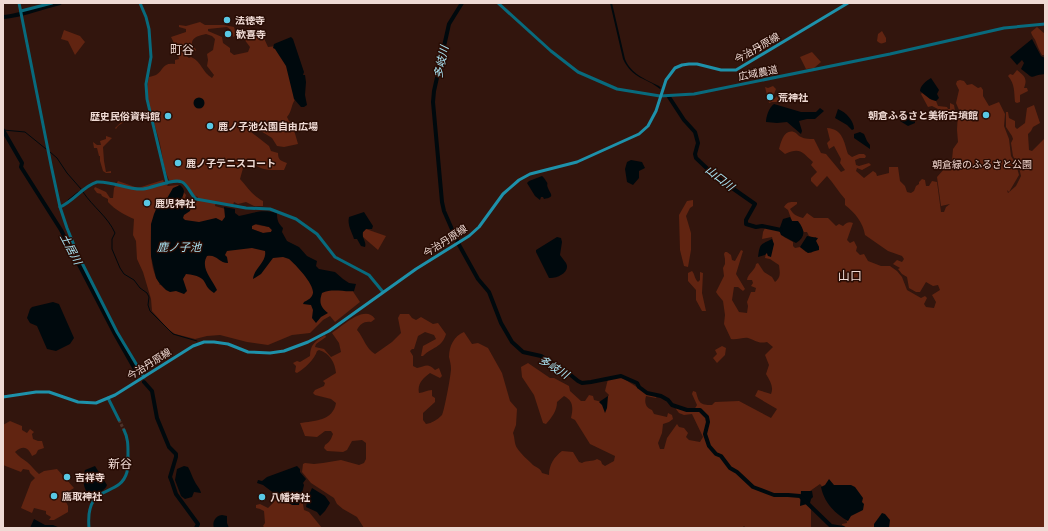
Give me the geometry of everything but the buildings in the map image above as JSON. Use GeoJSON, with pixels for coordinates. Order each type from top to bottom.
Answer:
{"type":"FeatureCollection","features":[{"type":"Feature","properties":{"kind":"main road","name":"今治丹原線"},"geometry":{"type":"LineString","coordinates":[[3,397],[42,392],[56,394],[84,403],[96,403],[108,398],[144,377],[193,346],[204,342],[221,343],[248,352],[262,353],[276,352],[296,347],[329,331],[416,269],[469,236],[479,227],[503,194],[519,180],[530,174],[577,162],[639,134],[648,126],[656,111],[666,80],[675,68],[682,65],[697,64],[721,70],[736,70],[848,3]]}},
{"type":"Feature","properties":{"kind":"street"},"geometry":{"type":"LineString","coordinates":[[19,3],[60,207],[78,255],[117,332],[144,377]]}},
{"type":"Feature","properties":{"kind":"street"},"geometry":{"type":"LineString","coordinates":[[21,11],[52,3]]}},
{"type":"Feature","properties":{"kind":"street"},"geometry":{"type":"LineString","coordinates":[[140,3],[149,29],[151,57],[146,84],[147,99],[167,183]]}},
{"type":"Feature","properties":{"kind":"street","name":"広域農道"},"geometry":{"type":"LineString","coordinates":[[498,3],[551,51],[578,72],[617,89],[660,96],[694,94],[890,54],[1014,26],[1045,24]]}},
{"type":"Feature","properties":{"kind":"street"},"geometry":{"type":"LineString","coordinates":[[60,207],[68,204],[92,184],[97,182],[135,189],[145,189],[178,181],[183,182],[192,196],[202,201],[246,208],[270,209],[296,219],[317,234],[335,257],[369,275],[383,292]]}},
{"type":"Feature","properties":{"kind":"street"},"geometry":{"type":"LineString","coordinates":[[108,398],[119,420]]}},
{"type":"Feature","properties":{"kind":"street"},"geometry":{"type":"LineString","coordinates":[[89,528],[88,513],[90,505],[94,499],[99,494],[120,483],[127,472],[127,438],[124,430]]}},
{"type":"Feature","properties":{"kind":"green space"},"geometry":{"type":"Polygon","coordinates":[[[200,22],[205,25],[224,25],[234,27],[236,35],[233,37],[231,30],[227,27],[208,29],[208,31],[222,37],[223,43],[230,48],[230,52],[234,55],[248,52],[250,47],[244,39],[246,29],[250,28],[253,34],[258,32],[262,34],[268,47],[277,46],[288,66],[297,97],[287,117],[292,123],[298,144],[284,147],[277,146],[272,138],[253,126],[251,132],[269,146],[271,151],[278,153],[280,160],[287,163],[284,170],[275,170],[258,167],[251,161],[245,161],[240,179],[253,194],[263,201],[263,206],[254,206],[246,202],[238,204],[234,202],[233,205],[216,202],[215,206],[229,210],[225,223],[151,224],[152,263],[156,277],[160,284],[159,285],[180,278],[200,258],[225,247],[250,245],[293,256],[316,288],[318,304],[320,293],[324,289],[352,290],[360,302],[335,322],[330,316],[323,320],[310,333],[292,335],[268,345],[247,342],[220,335],[195,339],[175,334],[168,329],[152,311],[151,299],[143,272],[137,259],[136,241],[133,235],[134,219],[114,207],[108,202],[108,199],[97,193],[94,189],[95,187],[106,192],[110,198],[113,198],[114,188],[118,181],[138,188],[163,180],[168,186],[178,185],[186,195],[185,198],[187,200],[197,202],[198,197],[195,196],[182,182],[169,180],[164,166],[147,94],[149,77],[159,73],[165,65],[175,64],[175,60],[179,59],[171,37],[186,32],[186,29],[179,27],[179,25],[186,26],[200,22]],[[206,34],[195,38],[192,44],[196,50],[194,52],[189,49],[186,56],[195,59],[212,78],[214,75],[207,66],[207,54],[213,50],[215,39],[206,34]]]}},
{"type":"Feature","properties":{"kind":"green space"},"geometry":{"type":"Polygon","coordinates":[[[1037,27],[1045,34],[1045,55],[1042,55],[1031,34],[1031,32],[1037,27]]]}},
{"type":"Feature","properties":{"kind":"green space"},"geometry":{"type":"Polygon","coordinates":[[[64,30],[80,36],[85,42],[75,55],[68,41],[61,39],[64,30]]]}},
{"type":"Feature","properties":{"kind":"green space"},"geometry":{"type":"Polygon","coordinates":[[[882,31],[886,38],[886,42],[879,43],[877,41],[878,34],[882,31]]]}},
{"type":"Feature","properties":{"kind":"green space"},"geometry":{"type":"Polygon","coordinates":[[[812,52],[821,62],[814,68],[806,69],[800,57],[812,52]]]}},
{"type":"Feature","properties":{"kind":"green space"},"geometry":{"type":"Polygon","coordinates":[[[1017,70],[1025,78],[1026,82],[1024,88],[1027,88],[1028,91],[1020,95],[1020,102],[1017,103],[1015,102],[1013,85],[1008,76],[1010,74],[1013,75],[1017,70]]]}},
{"type":"Feature","properties":{"kind":"green space","name":"朝倉緑のふるさと公園"},"geometry":{"type":"Polygon","coordinates":[[[957,81],[964,81],[967,85],[972,84],[978,88],[981,87],[983,90],[983,96],[989,106],[999,102],[1005,114],[1004,126],[1009,139],[1011,156],[1016,164],[1019,175],[1009,192],[1007,190],[1008,193],[1016,186],[1021,176],[1019,167],[1013,156],[1011,143],[1013,139],[1006,127],[1006,112],[1008,112],[1009,118],[1015,121],[1015,127],[1017,129],[1025,123],[1027,108],[1034,105],[1040,123],[1033,127],[1028,134],[1029,150],[1032,151],[1045,138],[1045,528],[848,528],[842,525],[847,523],[846,515],[820,484],[810,491],[808,501],[811,509],[811,528],[746,528],[744,526],[742,528],[364,528],[357,517],[343,509],[337,504],[334,498],[311,483],[302,472],[303,464],[305,463],[314,464],[341,460],[359,465],[364,463],[366,459],[366,443],[362,440],[352,441],[347,450],[343,452],[327,451],[324,448],[333,434],[331,431],[325,431],[317,437],[305,436],[300,423],[311,422],[327,417],[334,409],[336,403],[331,399],[315,395],[313,393],[315,390],[324,386],[325,383],[323,381],[336,373],[333,362],[329,356],[323,351],[319,350],[309,364],[297,373],[295,372],[296,366],[293,363],[297,361],[300,362],[310,356],[311,349],[314,344],[318,339],[325,335],[326,337],[316,344],[315,347],[324,349],[331,357],[341,352],[339,343],[332,333],[354,318],[366,314],[371,315],[375,319],[371,322],[362,323],[357,330],[369,349],[375,354],[392,342],[401,333],[398,318],[400,314],[409,314],[416,320],[421,317],[433,324],[438,323],[446,334],[439,345],[421,356],[423,346],[436,339],[434,335],[425,332],[418,336],[414,349],[410,351],[413,356],[413,366],[417,368],[430,366],[435,370],[439,368],[442,376],[440,378],[430,373],[423,379],[419,387],[419,393],[432,390],[432,396],[435,398],[435,402],[423,413],[423,420],[426,424],[436,420],[442,415],[451,373],[449,353],[451,345],[457,336],[464,332],[472,344],[478,343],[488,348],[502,373],[510,401],[517,409],[516,425],[513,433],[516,446],[523,455],[542,473],[549,475],[552,462],[562,451],[573,452],[579,462],[582,463],[597,459],[605,466],[614,461],[615,456],[590,444],[575,420],[571,418],[571,403],[570,400],[564,396],[557,402],[555,411],[550,419],[546,424],[543,423],[534,395],[522,377],[521,367],[528,363],[550,378],[554,378],[569,386],[570,391],[581,401],[585,401],[589,395],[593,396],[594,400],[602,402],[609,395],[605,391],[608,379],[621,377],[646,393],[657,396],[656,398],[646,396],[645,403],[647,407],[652,410],[654,414],[667,417],[668,413],[672,415],[673,419],[663,424],[662,433],[658,443],[660,449],[664,449],[667,438],[677,424],[679,427],[684,428],[688,433],[686,437],[689,440],[700,442],[703,437],[692,414],[684,415],[679,413],[676,409],[694,410],[697,405],[692,394],[693,391],[696,392],[699,401],[702,404],[712,405],[715,402],[739,401],[771,418],[777,409],[755,396],[758,390],[771,394],[772,386],[766,374],[769,365],[765,355],[773,347],[767,342],[759,342],[748,338],[731,339],[724,324],[725,315],[723,301],[716,292],[724,276],[723,268],[725,264],[725,252],[731,255],[732,260],[735,261],[741,250],[743,251],[736,274],[745,289],[743,291],[738,287],[734,287],[732,300],[739,312],[747,313],[747,302],[751,292],[755,292],[756,288],[751,286],[753,283],[752,280],[747,280],[756,264],[758,263],[764,272],[772,277],[775,282],[777,280],[780,275],[779,265],[770,259],[765,258],[766,253],[768,256],[773,245],[772,237],[762,239],[765,228],[779,230],[784,237],[793,242],[793,246],[795,248],[800,247],[806,252],[811,253],[819,247],[816,237],[813,238],[809,236],[807,232],[804,232],[792,221],[788,210],[784,207],[788,203],[797,202],[797,204],[790,209],[799,217],[803,218],[807,213],[814,218],[828,218],[836,226],[839,224],[843,226],[850,222],[853,223],[847,240],[850,243],[854,241],[857,247],[856,251],[860,255],[864,254],[868,261],[881,266],[890,266],[897,271],[902,277],[907,290],[921,298],[925,296],[927,298],[924,304],[926,307],[934,308],[936,302],[932,295],[940,290],[938,285],[933,286],[926,282],[920,292],[916,292],[909,288],[907,277],[898,269],[900,268],[893,264],[897,260],[902,262],[904,259],[902,256],[888,251],[865,235],[858,218],[845,205],[845,199],[827,176],[817,187],[811,181],[811,178],[817,172],[811,165],[813,162],[798,151],[785,154],[779,149],[785,134],[788,132],[795,132],[803,138],[814,139],[821,153],[826,154],[841,172],[845,170],[840,163],[841,159],[834,146],[829,149],[827,143],[830,140],[827,128],[832,129],[842,137],[848,154],[852,157],[859,154],[864,154],[866,156],[865,158],[855,160],[856,165],[859,166],[869,163],[871,165],[862,170],[857,168],[856,171],[864,178],[873,171],[877,176],[889,173],[889,167],[898,167],[900,181],[905,186],[907,192],[911,193],[914,191],[922,179],[925,180],[926,186],[929,186],[932,181],[937,182],[941,212],[944,212],[946,207],[950,204],[941,206],[937,177],[952,160],[953,149],[958,142],[958,112],[963,111],[959,110],[956,103],[959,90],[956,84],[957,81]]]}},
{"type":"Feature","properties":{"kind":"green space"},"geometry":{"type":"Polygon","coordinates":[[[773,86],[776,89],[772,99],[779,95],[778,102],[769,103],[765,87],[768,88],[773,86]]]}},
{"type":"Feature","properties":{"kind":"green space"},"geometry":{"type":"Polygon","coordinates":[[[922,93],[936,101],[938,106],[947,107],[950,109],[950,103],[954,105],[955,111],[947,110],[944,112],[932,106],[928,107],[921,94],[922,93]]]}},
{"type":"Feature","properties":{"kind":"green space"},"geometry":{"type":"Polygon","coordinates":[[[145,111],[134,115],[116,129],[115,128],[132,112],[145,111]]]}},
{"type":"Feature","properties":{"kind":"green space"},"geometry":{"type":"Polygon","coordinates":[[[106,136],[112,138],[103,147],[106,172],[111,171],[111,173],[106,173],[103,171],[100,156],[97,148],[94,148],[93,142],[97,145],[101,145],[100,141],[106,139],[106,136]]]}},
{"type":"Feature","properties":{"kind":"green space"},"geometry":{"type":"Polygon","coordinates":[[[693,200],[693,206],[690,208],[686,216],[691,233],[691,250],[688,267],[684,266],[680,250],[679,215],[687,201],[693,200]]]}},
{"type":"Feature","properties":{"kind":"green space"},"geometry":{"type":"Polygon","coordinates":[[[253,224],[269,227],[272,230],[271,232],[263,233],[252,229],[251,227],[253,224]]]}},
{"type":"Feature","properties":{"kind":"green space"},"geometry":{"type":"Polygon","coordinates":[[[366,229],[386,236],[378,250],[363,237],[363,232],[366,229]]]}},
{"type":"Feature","properties":{"kind":"green space"},"geometry":{"type":"Polygon","coordinates":[[[692,271],[698,282],[700,280],[700,272],[703,273],[702,293],[706,311],[702,311],[696,300],[696,290],[688,281],[688,273],[692,271]]]}},
{"type":"Feature","properties":{"kind":"green space"},"geometry":{"type":"Polygon","coordinates":[[[722,346],[726,348],[725,355],[717,363],[713,358],[717,354],[715,350],[722,346]]]}},
{"type":"Feature","properties":{"kind":"green space"},"geometry":{"type":"Polygon","coordinates":[[[10,421],[22,426],[22,430],[27,433],[30,429],[34,432],[32,434],[33,439],[42,441],[44,448],[38,450],[36,454],[32,456],[25,448],[20,448],[15,452],[39,474],[44,471],[57,469],[74,488],[66,493],[64,498],[68,506],[68,512],[54,520],[49,520],[51,517],[46,514],[46,511],[34,508],[32,513],[21,508],[31,482],[35,478],[29,470],[23,469],[21,472],[3,465],[3,425],[10,421]]]}},
{"type":"Feature","properties":{"kind":"green space"},"geometry":{"type":"Polygon","coordinates":[[[279,493],[303,504],[304,510],[309,512],[322,528],[265,528],[263,526],[265,523],[264,511],[256,508],[256,505],[260,504],[268,508],[277,499],[279,493]]]}},
{"type":"Feature","properties":{"kind":"water"},"geometry":{"type":"Polygon","coordinates":[[[610,3],[612,3],[625,59],[631,69],[659,86],[661,88],[660,89],[635,75],[627,66],[623,59],[610,3]]]}},
{"type":"Feature","properties":{"kind":"water"},"geometry":{"type":"Polygon","coordinates":[[[291,37],[304,72],[303,75],[305,75],[305,95],[307,105],[304,107],[301,107],[294,99],[286,66],[273,48],[274,44],[291,37]]]}},
{"type":"Feature","properties":{"kind":"water"},"geometry":{"type":"Polygon","coordinates":[[[1032,39],[1041,56],[1045,58],[1045,74],[1032,77],[1021,69],[1024,63],[1022,60],[1017,65],[1010,57],[1032,39]]]}},
{"type":"Feature","properties":{"kind":"water"},"geometry":{"type":"Polygon","coordinates":[[[931,78],[939,90],[937,94],[939,98],[936,101],[930,99],[920,91],[921,87],[931,78]]]}},
{"type":"Feature","properties":{"kind":"water"},"geometry":{"type":"Polygon","coordinates":[[[199,97],[203,99],[205,103],[203,107],[199,109],[195,107],[193,103],[195,99],[199,97]]]}},
{"type":"Feature","properties":{"kind":"water"},"geometry":{"type":"Polygon","coordinates":[[[774,104],[801,112],[816,112],[820,108],[824,111],[815,119],[799,121],[802,131],[801,134],[787,122],[766,122],[768,112],[774,104]]]}},
{"type":"Feature","properties":{"kind":"water"},"geometry":{"type":"Polygon","coordinates":[[[838,109],[849,117],[853,123],[854,129],[852,130],[847,125],[835,118],[838,109]]]}},
{"type":"Feature","properties":{"kind":"water"},"geometry":{"type":"Polygon","coordinates":[[[913,111],[915,114],[915,123],[908,126],[900,121],[900,116],[913,111]]]}},
{"type":"Feature","properties":{"kind":"water"},"geometry":{"type":"Polygon","coordinates":[[[860,132],[864,134],[870,145],[870,149],[854,138],[854,134],[860,132]]]}},
{"type":"Feature","properties":{"kind":"water"},"geometry":{"type":"Polygon","coordinates":[[[631,160],[642,162],[645,168],[639,171],[639,178],[633,185],[627,182],[625,169],[627,162],[631,160]]]}},
{"type":"Feature","properties":{"kind":"water"},"geometry":{"type":"Polygon","coordinates":[[[542,176],[547,183],[551,196],[544,199],[541,197],[540,200],[535,196],[527,183],[542,176]]]}},
{"type":"Feature","properties":{"kind":"water","name":"鹿ノ子池"},"geometry":{"type":"Polygon","coordinates":[[[180,185],[182,187],[184,193],[181,201],[183,205],[191,207],[190,211],[184,215],[183,218],[185,220],[199,222],[216,218],[222,221],[225,217],[224,207],[235,209],[235,213],[239,216],[262,211],[277,213],[278,221],[283,228],[282,232],[287,241],[299,247],[307,256],[317,261],[316,266],[319,269],[335,272],[349,283],[356,284],[354,291],[334,290],[322,293],[321,304],[323,309],[328,313],[321,317],[316,323],[312,318],[313,310],[311,305],[303,304],[311,298],[313,289],[300,270],[289,259],[283,257],[273,258],[261,274],[253,279],[264,258],[265,251],[252,248],[227,251],[225,255],[228,263],[222,262],[213,256],[207,256],[205,265],[217,290],[214,293],[207,287],[202,279],[194,275],[186,274],[183,279],[187,291],[184,294],[166,290],[156,278],[151,256],[151,224],[157,207],[166,200],[173,188],[180,185]],[[256,224],[252,226],[252,229],[263,233],[271,232],[272,230],[269,227],[256,224]]]}},
{"type":"Feature","properties":{"kind":"water"},"geometry":{"type":"Polygon","coordinates":[[[364,212],[373,226],[372,229],[366,229],[363,232],[365,247],[361,246],[357,239],[354,239],[349,226],[349,217],[364,212]]]}},
{"type":"Feature","properties":{"kind":"water"},"geometry":{"type":"Polygon","coordinates":[[[790,217],[792,221],[798,221],[803,230],[802,238],[796,243],[781,235],[779,230],[783,219],[790,217]]]}},
{"type":"Feature","properties":{"kind":"water"},"geometry":{"type":"Polygon","coordinates":[[[807,236],[818,238],[816,241],[819,250],[808,253],[800,247],[807,236]]]}},
{"type":"Feature","properties":{"kind":"water"},"geometry":{"type":"Polygon","coordinates":[[[557,237],[561,238],[562,242],[560,255],[566,263],[567,269],[559,276],[549,278],[536,250],[557,237]]]}},
{"type":"Feature","properties":{"kind":"water"},"geometry":{"type":"Polygon","coordinates":[[[772,239],[774,244],[771,257],[768,256],[767,253],[758,257],[761,245],[772,239]]]}},
{"type":"Feature","properties":{"kind":"water"},"geometry":{"type":"Polygon","coordinates":[[[53,302],[59,304],[74,338],[70,344],[56,351],[47,349],[37,326],[30,323],[27,318],[32,307],[53,302]]]}},
{"type":"Feature","properties":{"kind":"water"},"geometry":{"type":"Polygon","coordinates":[[[608,396],[607,408],[605,413],[599,402],[608,396]]]}},
{"type":"Feature","properties":{"kind":"water"},"geometry":{"type":"Polygon","coordinates":[[[95,466],[107,485],[100,492],[90,495],[86,490],[83,480],[84,473],[85,470],[95,466]]]}},
{"type":"Feature","properties":{"kind":"water"},"geometry":{"type":"Polygon","coordinates":[[[184,466],[188,467],[201,493],[194,492],[192,497],[185,499],[181,496],[175,480],[177,469],[184,466]]]}},
{"type":"Feature","properties":{"kind":"water"},"geometry":{"type":"Polygon","coordinates":[[[297,466],[306,479],[303,483],[304,485],[299,505],[292,505],[289,503],[288,499],[283,497],[281,498],[279,495],[276,496],[263,485],[257,483],[258,480],[262,481],[267,477],[297,466]]]}},
{"type":"Feature","properties":{"kind":"water"},"geometry":{"type":"Polygon","coordinates":[[[829,479],[834,485],[851,485],[855,487],[863,498],[863,510],[851,516],[848,521],[830,507],[822,492],[821,487],[825,485],[829,479]]]}},
{"type":"Feature","properties":{"kind":"water"},"geometry":{"type":"Polygon","coordinates":[[[312,488],[325,496],[330,503],[320,516],[317,512],[306,507],[312,488]]]}},
{"type":"Feature","properties":{"kind":"water"},"geometry":{"type":"Polygon","coordinates":[[[801,491],[812,491],[813,497],[810,503],[800,506],[801,491]]]}},
{"type":"Feature","properties":{"kind":"water"},"geometry":{"type":"Polygon","coordinates":[[[882,513],[885,514],[890,520],[889,528],[874,528],[874,524],[882,513]]]}},
{"type":"Feature","properties":{"kind":"water"},"geometry":{"type":"Polygon","coordinates":[[[222,515],[227,516],[229,528],[214,528],[213,524],[215,520],[222,515]]]}},
{"type":"Feature","properties":{"kind":"water"},"geometry":{"type":"Polygon","coordinates":[[[34,519],[45,525],[53,525],[60,528],[30,528],[34,519]]]}},
{"type":"Feature","properties":{"kind":"waterway"},"geometry":{"type":"LineString","coordinates":[[3,17],[60,3]]}},
{"type":"Feature","properties":{"kind":"waterway","name":"多岐川"},"geometry":{"type":"LineString","coordinates":[[462,3],[449,24],[434,91],[433,102],[442,202],[444,211],[458,243],[478,279],[489,292],[501,323],[512,342],[523,352],[541,356],[582,383],[621,376],[637,383],[639,387],[647,393],[661,396],[668,400],[672,405],[687,410],[700,410],[707,417],[708,422],[705,434],[709,446],[716,454],[721,456],[730,468],[737,472],[753,487],[774,495],[800,496],[831,526],[843,528]]}},
{"type":"Feature","properties":{"kind":"waterway","name":"山口川"},"geometry":{"type":"LineString","coordinates":[[669,97],[684,120],[695,132],[698,143],[695,154],[696,158],[715,176],[755,204],[746,220],[746,224],[756,227],[762,226],[781,230]]}},
{"type":"Feature","properties":{"kind":"waterway"},"geometry":{"type":"LineString","coordinates":[[3,130],[25,132],[46,149]]}},
{"type":"Feature","properties":{"kind":"waterway","name":"土居川"},"geometry":{"type":"LineString","coordinates":[[3,130],[22,163],[21,167],[61,230],[136,371]]}},
{"type":"Feature","properties":{"kind":"waterway"},"geometry":{"type":"LineString","coordinates":[[50,152],[57,158],[67,173],[81,189]]}},
{"type":"Feature","properties":{"kind":"waterway"},"geometry":{"type":"LineString","coordinates":[[68,200],[78,192]]}},
{"type":"Feature","properties":{"kind":"waterway"},"geometry":{"type":"LineString","coordinates":[[83,192],[112,227],[115,233],[112,239],[112,249],[120,268],[124,274],[134,280],[140,288],[147,293],[149,297],[148,305],[150,311],[173,334],[197,341]]}},
{"type":"Feature","properties":{"kind":"waterway","name":"土居川"},"geometry":{"type":"LineString","coordinates":[[144,382],[152,391],[157,418],[169,447],[176,454],[170,477],[176,494],[198,524],[196,528]]}},
{"type":"Feature","properties":{"kind":"tunnel"},"geometry":{"type":"LineString","coordinates":[[119,420],[124,430]]}},
{"type":"Feature","properties":{"kind":"place","name":"法徳寺"},"geometry":{"type":"Point","coordinates":[227,20]}},
{"type":"Feature","properties":{"kind":"place","name":"歓喜寺"},"geometry":{"type":"Point","coordinates":[228,34]}},
{"type":"Feature","properties":{"kind":"place","name":"荒神社"},"geometry":{"type":"Point","coordinates":[770,97]}},
{"type":"Feature","properties":{"kind":"place","name":"朝倉ふるさと美術古墳館"},"geometry":{"type":"Point","coordinates":[986,115]}},
{"type":"Feature","properties":{"kind":"place","name":"歴史民俗資料館"},"geometry":{"type":"Point","coordinates":[168,116]}},
{"type":"Feature","properties":{"kind":"place","name":"鹿ノ子池公園自由広場"},"geometry":{"type":"Point","coordinates":[210,126]}},
{"type":"Feature","properties":{"kind":"place","name":"鹿ノ子テニスコート"},"geometry":{"type":"Point","coordinates":[178,163]}},
{"type":"Feature","properties":{"kind":"place","name":"鹿児神社"},"geometry":{"type":"Point","coordinates":[147,203]}},
{"type":"Feature","properties":{"kind":"place","name":"吉祥寺"},"geometry":{"type":"Point","coordinates":[67,477]}},
{"type":"Feature","properties":{"kind":"place","name":"鷹取神社"},"geometry":{"type":"Point","coordinates":[54,496]}},
{"type":"Feature","properties":{"kind":"place","name":"八幡神社"},"geometry":{"type":"Point","coordinates":[262,497]}},
{"type":"Feature","properties":{"kind":"district","name":"町谷"},"geometry":{"type":"Point","coordinates":[182,49]}},
{"type":"Feature","properties":{"kind":"district","name":"山口"},"geometry":{"type":"Point","coordinates":[850,275]}},
{"type":"Feature","properties":{"kind":"district","name":"新谷"},"geometry":{"type":"Point","coordinates":[120,463]}}]}
